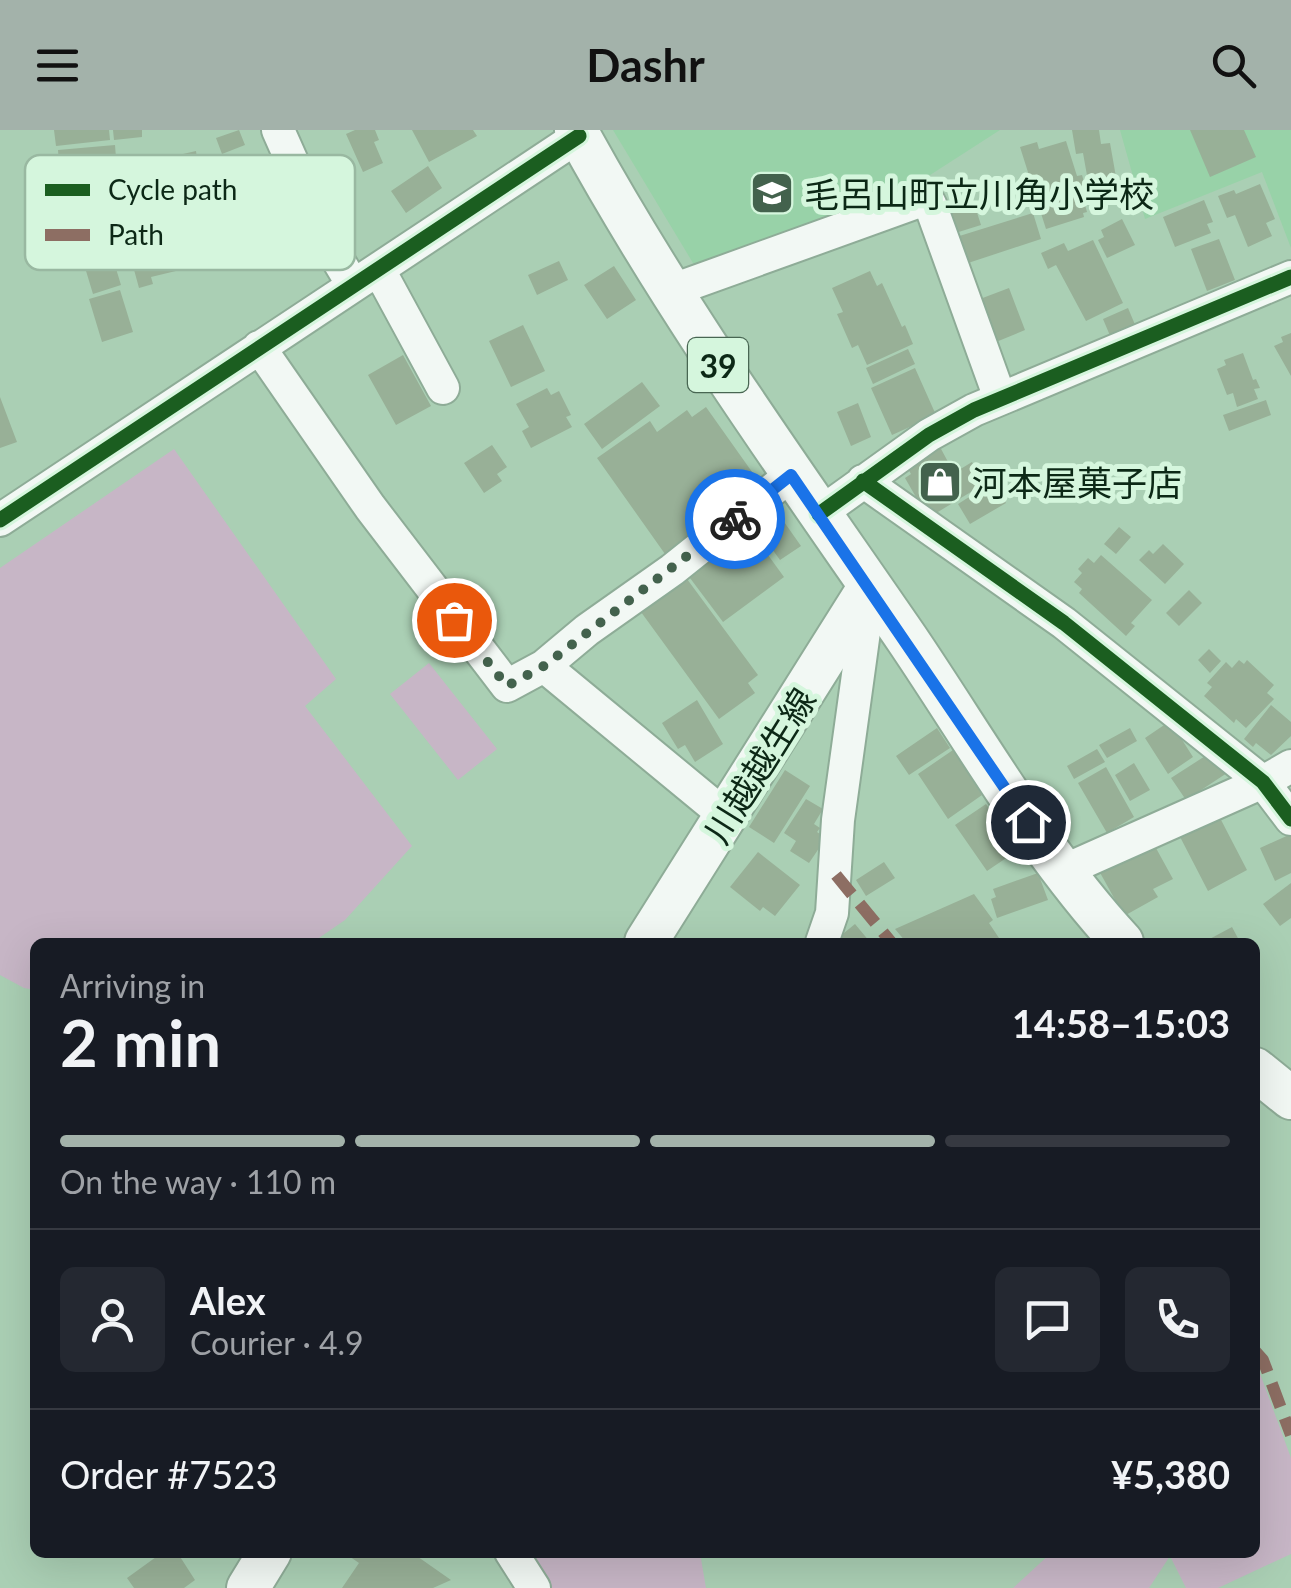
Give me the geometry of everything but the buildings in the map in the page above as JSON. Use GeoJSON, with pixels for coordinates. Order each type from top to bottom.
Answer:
{"type":"FeatureCollection","features":[{"type":"Feature","properties":{"kind":"main road","name":"39"},"geometry":{"type":"LineString","coordinates":[[578,133],[670,291],[791,475],[1063,871],[1119,938]]}},
{"type":"Feature","properties":{"kind":"main road","name":"川越越生線"},"geometry":{"type":"LineString","coordinates":[[649,938],[870,586]]}},
{"type":"Feature","properties":{"kind":"main road"},"geometry":{"type":"LineString","coordinates":[[1260,1073],[1291,1098]]}},
{"type":"Feature","properties":{"kind":"main road"},"geometry":{"type":"LineString","coordinates":[[248,1588],[266,1558]]}},
{"type":"Feature","properties":{"kind":"street"},"geometry":{"type":"LineString","coordinates":[[278,130],[289,155]]}},
{"type":"Feature","properties":{"kind":"street"},"geometry":{"type":"LineString","coordinates":[[0,520],[578,133]]}},
{"type":"Feature","properties":{"kind":"street"},"geometry":{"type":"LineString","coordinates":[[670,291],[917,202],[930,204],[1000,398]]}},
{"type":"Feature","properties":{"kind":"street"},"geometry":{"type":"LineString","coordinates":[[355,268],[366,278],[443,388]]}},
{"type":"Feature","properties":{"kind":"street"},"geometry":{"type":"LineString","coordinates":[[819,514],[930,435],[1000,398],[1291,277]]}},
{"type":"Feature","properties":{"kind":"street"},"geometry":{"type":"LineString","coordinates":[[259,347],[382,522],[507,686],[544,666],[791,475]]}},
{"type":"Feature","properties":{"kind":"street"},"geometry":{"type":"LineString","coordinates":[[863,480],[1277,774],[1291,819]]}},
{"type":"Feature","properties":{"kind":"street"},"geometry":{"type":"LineString","coordinates":[[823,938],[832,913],[838,820],[870,586]]}},
{"type":"Feature","properties":{"kind":"street"},"geometry":{"type":"LineString","coordinates":[[544,666],[727,816]]}},
{"type":"Feature","properties":{"kind":"street"},"geometry":{"type":"LineString","coordinates":[[1063,871],[1277,774]]}},
{"type":"Feature","properties":{"kind":"street"},"geometry":{"type":"LineString","coordinates":[[515,1558],[534,1588]]}},
{"type":"Feature","properties":{"kind":"shaded area","name":"毛呂山町立川角小学校"},"geometry":{"type":"Polygon","coordinates":[[[613,130],[1000,130],[927,177],[861,208],[696,268],[613,130]]]}},
{"type":"Feature","properties":{"kind":"shaded area","name":"毛呂山町立川角小学校"},"geometry":{"type":"Polygon","coordinates":[[[1120,130],[1291,130],[1291,248],[1262,172],[1145,219],[1120,130]]]}},
{"type":"Feature","properties":{"kind":"shaded area"},"geometry":{"type":"Polygon","coordinates":[[[174,449],[336,679],[305,706],[412,846],[345,920],[319,938],[30,938],[30,989],[0,975],[0,568],[174,449]]]}},
{"type":"Feature","properties":{"kind":"shaded area"},"geometry":{"type":"Polygon","coordinates":[[[429,663],[497,749],[458,780],[390,694],[429,663]]]}},
{"type":"Feature","properties":{"kind":"shaded area"},"geometry":{"type":"Polygon","coordinates":[[[1260,1374],[1291,1458],[1291,1554],[1218,1588],[1186,1588],[1171,1558],[1260,1558],[1260,1374]]]}},
{"type":"Feature","properties":{"kind":"shaded area"},"geometry":{"type":"Polygon","coordinates":[[[526,1558],[701,1558],[706,1588],[544,1588],[526,1558]]]}},
{"type":"Feature","properties":{"kind":"shaded area"},"geometry":{"type":"Polygon","coordinates":[[[1046,1558],[1169,1558],[1149,1588],[1013,1588],[1046,1558]]]}},
{"type":"Feature","properties":{"kind":"marked path"},"geometry":{"type":"LineString","coordinates":[[836,875],[888,938]]}},
{"type":"Feature","properties":{"kind":"marked path"},"geometry":{"type":"LineString","coordinates":[[1260,1357],[1291,1435]]}},
{"type":"Feature","properties":{"kind":"cycle path"},"geometry":{"type":"LineString","coordinates":[[0,520],[579,136]]}},
{"type":"Feature","properties":{"kind":"cycle path"},"geometry":{"type":"LineString","coordinates":[[819,514],[929,435],[974,410],[1291,277]]}},
{"type":"Feature","properties":{"kind":"cycle path"},"geometry":{"type":"LineString","coordinates":[[863,481],[1064,623],[1263,782],[1291,819]]}},
{"type":"Feature","properties":{"kind":"way so far"},"geometry":{"type":"LineString","coordinates":[[454,620],[507,686],[544,666],[735,519]]}},
{"type":"Feature","properties":{"kind":"place","name":"毛呂山町立川角小学校"},"geometry":{"type":"Point","coordinates":[772,193]}},
{"type":"Feature","properties":{"kind":"place","name":"河本屋菓子店"},"geometry":{"type":"Point","coordinates":[940,482]}},
{"type":"Feature","properties":{"kind":"route"},"geometry":{"type":"LineString","coordinates":[[735,519],[791,475],[938,684],[1028,822]]}}]}
